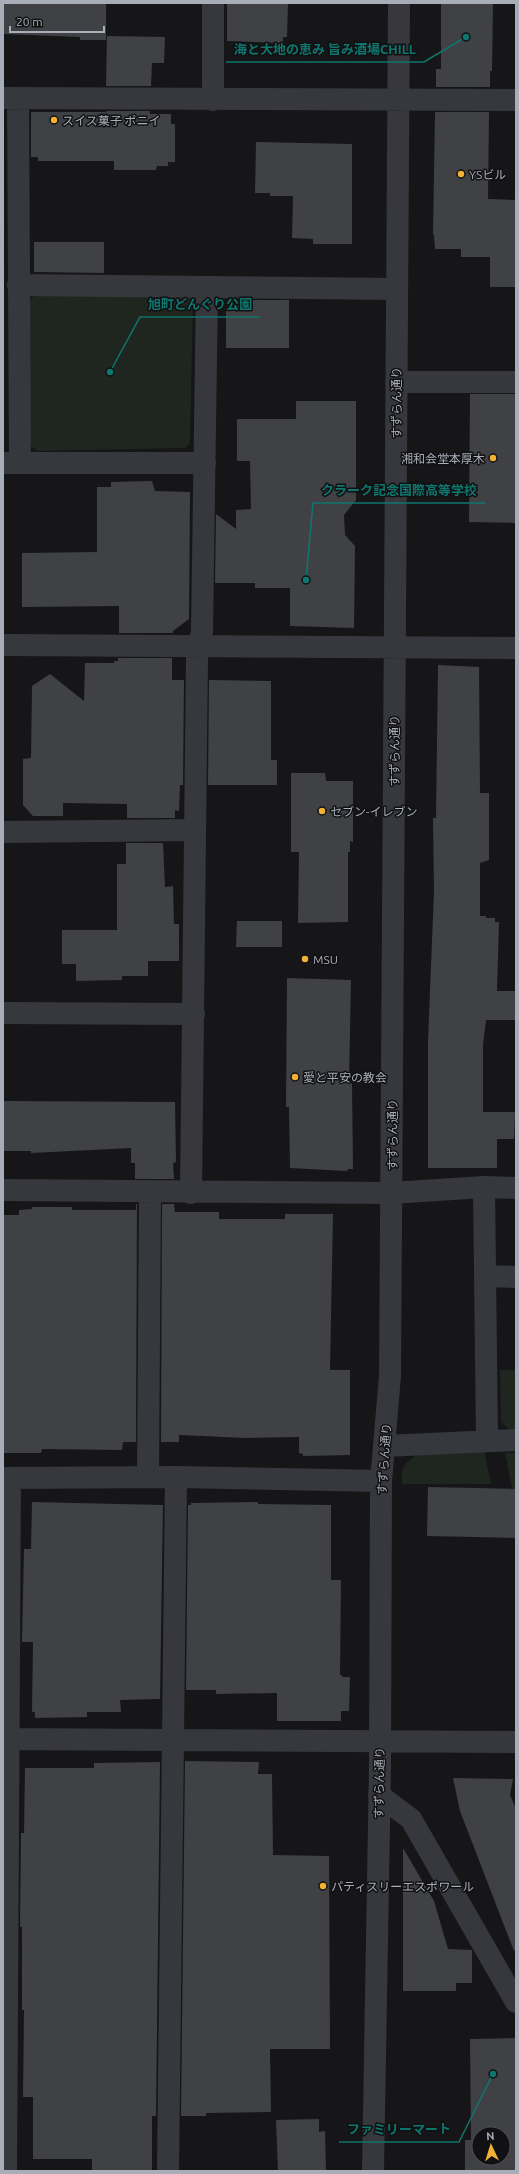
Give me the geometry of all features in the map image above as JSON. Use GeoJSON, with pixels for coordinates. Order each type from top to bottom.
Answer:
{"type":"FeatureCollection","features":[{"type":"Feature","properties":{"kind":"street"},"geometry":{"type":"LineString","coordinates":[[213,3],[213,100]]}},
{"type":"Feature","properties":{"kind":"street","name":"すずらん通り"},"geometry":{"type":"LineString","coordinates":[[373,2171],[380,1741],[381,1481],[390,1376],[399,3]]}},
{"type":"Feature","properties":{"kind":"street"},"geometry":{"type":"LineString","coordinates":[[205,463],[12,463],[18,285],[11,98],[516,100]]}},
{"type":"Feature","properties":{"kind":"street"},"geometry":{"type":"LineString","coordinates":[[18,285],[396,289]]}},
{"type":"Feature","properties":{"kind":"street"},"geometry":{"type":"LineString","coordinates":[[191,1193],[194,1014],[196,658],[202,631],[207,288]]}},
{"type":"Feature","properties":{"kind":"street"},"geometry":{"type":"LineString","coordinates":[[396,382],[516,382]]}},
{"type":"Feature","properties":{"kind":"street"},"geometry":{"type":"LineString","coordinates":[[3,645],[516,648]]}},
{"type":"Feature","properties":{"kind":"street"},"geometry":{"type":"LineString","coordinates":[[3,832],[195,830]]}},
{"type":"Feature","properties":{"kind":"street"},"geometry":{"type":"LineString","coordinates":[[3,1013],[194,1014]]}},
{"type":"Feature","properties":{"kind":"street"},"geometry":{"type":"LineString","coordinates":[[484,1187],[487,1441]]}},
{"type":"Feature","properties":{"kind":"street"},"geometry":{"type":"LineString","coordinates":[[3,1190],[191,1193],[391,1192],[484,1187],[516,1188]]}},
{"type":"Feature","properties":{"kind":"street"},"geometry":{"type":"LineString","coordinates":[[148,1477],[150,1192]]}},
{"type":"Feature","properties":{"kind":"street"},"geometry":{"type":"LineString","coordinates":[[486,1276],[516,1277]]}},
{"type":"Feature","properties":{"kind":"street"},"geometry":{"type":"LineString","coordinates":[[385,1446],[516,1440]]}},
{"type":"Feature","properties":{"kind":"street"},"geometry":{"type":"LineString","coordinates":[[168,2171],[176,1477]]}},
{"type":"Feature","properties":{"kind":"street"},"geometry":{"type":"LineString","coordinates":[[6,2171],[7,1478],[176,1477],[381,1481]]}},
{"type":"Feature","properties":{"kind":"street"},"geometry":{"type":"LineString","coordinates":[[6,1739],[516,1742]]}},
{"type":"Feature","properties":{"kind":"street"},"geometry":{"type":"LineString","coordinates":[[379,1794],[411,1819],[516,2002]]}},
{"type":"Feature","properties":{"kind":"shaded area"},"geometry":{"type":"Polygon","coordinates":[[[37,294],[184,294],[193,300],[190,443],[185,448],[37,451],[30,445],[29,300],[37,294]]]}},
{"type":"Feature","properties":{"kind":"shaded area"},"geometry":{"type":"Polygon","coordinates":[[[500,1370],[516,1370],[516,1429],[510,1430],[501,1422],[500,1370]]]}},
{"type":"Feature","properties":{"kind":"shaded area"},"geometry":{"type":"Polygon","coordinates":[[[484,1450],[491,1484],[402,1484],[402,1471],[406,1463],[420,1452],[484,1450]]]}},
{"type":"Feature","properties":{"kind":"shaded area"},"geometry":{"type":"Polygon","coordinates":[[[505,1453],[516,1453],[516,1492],[513,1492],[505,1453]]]}},
{"type":"Feature","properties":{"kind":"building"},"geometry":{"type":"Polygon","coordinates":[[[3,3],[106,3],[106,40],[80,40],[80,37],[3,34],[3,3]]]}},
{"type":"Feature","properties":{"kind":"building"},"geometry":{"type":"Polygon","coordinates":[[[227,3],[288,3],[287,37],[283,37],[283,43],[227,41],[227,3]]]}},
{"type":"Feature","properties":{"kind":"building"},"geometry":{"type":"Polygon","coordinates":[[[441,3],[493,3],[492,71],[490,71],[490,87],[436,87],[436,69],[441,69],[441,3]]]}},
{"type":"Feature","properties":{"kind":"building"},"geometry":{"type":"Polygon","coordinates":[[[107,36],[165,37],[164,63],[152,63],[151,86],[106,86],[107,36]]]}},
{"type":"Feature","properties":{"kind":"building"},"geometry":{"type":"Polygon","coordinates":[[[150,111],[150,114],[171,114],[171,124],[175,124],[175,162],[168,162],[168,166],[157,166],[156,170],[114,170],[114,161],[38,161],[38,157],[31,157],[31,112],[150,111]]]}},
{"type":"Feature","properties":{"kind":"building","name":"YSビル"},"geometry":{"type":"Polygon","coordinates":[[[435,112],[489,112],[488,199],[516,200],[516,287],[490,287],[490,257],[461,257],[461,249],[435,249],[433,234],[435,112]]]}},
{"type":"Feature","properties":{"kind":"building"},"geometry":{"type":"Polygon","coordinates":[[[256,142],[352,144],[352,244],[313,244],[313,239],[292,238],[293,196],[270,196],[270,193],[255,193],[256,142]]]}},
{"type":"Feature","properties":{"kind":"building"},"geometry":{"type":"Polygon","coordinates":[[[34,242],[104,242],[104,273],[34,272],[34,242]]]}},
{"type":"Feature","properties":{"kind":"building"},"geometry":{"type":"Polygon","coordinates":[[[230,300],[289,300],[289,348],[226,348],[226,309],[230,309],[230,300]]]}},
{"type":"Feature","properties":{"kind":"building","name":"湘和会堂本厚木"},"geometry":{"type":"Polygon","coordinates":[[[470,394],[516,394],[516,523],[469,522],[470,394]]]}},
{"type":"Feature","properties":{"kind":"building"},"geometry":{"type":"Polygon","coordinates":[[[296,401],[356,401],[356,500],[344,515],[345,535],[355,546],[354,628],[290,626],[290,588],[255,588],[255,583],[215,583],[216,514],[236,529],[236,510],[251,509],[250,461],[237,461],[237,419],[296,419],[296,401]]]}},
{"type":"Feature","properties":{"kind":"building"},"geometry":{"type":"Polygon","coordinates":[[[152,481],[155,491],[190,492],[189,619],[173,631],[173,633],[119,633],[119,606],[22,607],[22,553],[97,552],[97,487],[111,487],[111,482],[152,481]]]}},
{"type":"Feature","properties":{"kind":"building"},"geometry":{"type":"Polygon","coordinates":[[[118,658],[172,658],[172,680],[184,680],[183,785],[180,785],[179,811],[175,810],[175,818],[127,818],[127,804],[63,803],[63,816],[33,816],[23,805],[23,759],[31,758],[32,686],[50,674],[84,701],[85,663],[114,663],[114,661],[118,661],[118,658]]]}},
{"type":"Feature","properties":{"kind":"building"},"geometry":{"type":"Polygon","coordinates":[[[438,665],[479,667],[480,793],[489,793],[489,860],[480,863],[480,916],[495,918],[495,922],[499,922],[497,991],[516,991],[516,1020],[486,1020],[483,1045],[483,1112],[515,1112],[514,1139],[497,1139],[497,1168],[428,1168],[428,1041],[434,891],[433,818],[436,818],[438,665]]]}},
{"type":"Feature","properties":{"kind":"building"},"geometry":{"type":"Polygon","coordinates":[[[209,680],[271,681],[271,760],[277,760],[277,785],[208,785],[209,680]]]}},
{"type":"Feature","properties":{"kind":"building"},"geometry":{"type":"Polygon","coordinates":[[[291,773],[325,773],[326,781],[353,781],[353,842],[350,841],[350,852],[348,852],[348,922],[298,923],[299,852],[291,852],[291,773]]]}},
{"type":"Feature","properties":{"kind":"building"},"geometry":{"type":"Polygon","coordinates":[[[126,843],[163,843],[165,887],[173,886],[174,924],[179,924],[179,961],[148,961],[148,976],[122,976],[122,980],[76,981],[76,964],[62,964],[62,930],[117,930],[117,864],[126,864],[126,843]]]}},
{"type":"Feature","properties":{"kind":"building"},"geometry":{"type":"Polygon","coordinates":[[[237,921],[282,921],[282,947],[236,947],[237,921]]]}},
{"type":"Feature","properties":{"kind":"building"},"geometry":{"type":"Polygon","coordinates":[[[287,978],[351,980],[349,1083],[352,1083],[353,1169],[348,1169],[347,1171],[290,1168],[289,1107],[286,1107],[287,978]]]}},
{"type":"Feature","properties":{"kind":"building"},"geometry":{"type":"Polygon","coordinates":[[[3,1101],[175,1102],[176,1162],[173,1163],[174,1179],[135,1179],[135,1163],[131,1163],[131,1148],[31,1153],[31,1151],[3,1151],[3,1101]]]}},
{"type":"Feature","properties":{"kind":"building"},"geometry":{"type":"Polygon","coordinates":[[[137,1204],[136,1442],[123,1442],[122,1450],[42,1449],[41,1453],[3,1453],[3,1215],[19,1215],[19,1210],[32,1209],[32,1207],[72,1207],[72,1210],[136,1210],[137,1204]]]}},
{"type":"Feature","properties":{"kind":"building"},"geometry":{"type":"Polygon","coordinates":[[[162,1204],[174,1204],[175,1212],[219,1212],[219,1219],[285,1219],[285,1214],[333,1214],[330,1370],[350,1370],[350,1455],[303,1456],[303,1454],[299,1453],[299,1437],[246,1438],[179,1435],[179,1442],[161,1442],[162,1204]]]}},
{"type":"Feature","properties":{"kind":"building"},"geometry":{"type":"Polygon","coordinates":[[[428,1487],[516,1489],[516,1538],[427,1536],[428,1487]]]}},
{"type":"Feature","properties":{"kind":"building"},"geometry":{"type":"Polygon","coordinates":[[[32,1502],[163,1505],[160,1699],[120,1700],[121,1712],[87,1712],[87,1717],[35,1718],[35,1712],[32,1712],[33,1642],[22,1642],[24,1549],[31,1549],[32,1502]]]}},
{"type":"Feature","properties":{"kind":"building"},"geometry":{"type":"Polygon","coordinates":[[[258,1502],[258,1504],[331,1505],[331,1580],[341,1580],[340,1675],[342,1675],[342,1677],[350,1677],[349,1711],[341,1711],[341,1721],[277,1721],[277,1693],[216,1694],[216,1690],[186,1690],[188,1505],[191,1505],[191,1503],[258,1502]]]}},
{"type":"Feature","properties":{"kind":"building"},"geometry":{"type":"Polygon","coordinates":[[[185,1761],[259,1762],[258,1774],[272,1774],[273,1855],[329,1856],[330,2049],[270,2049],[271,2112],[206,2113],[206,2116],[181,2116],[185,1761]]]}},
{"type":"Feature","properties":{"kind":"building"},"geometry":{"type":"Polygon","coordinates":[[[160,1762],[156,2116],[152,2116],[152,2171],[92,2171],[92,2159],[33,2159],[33,2097],[23,2097],[24,2010],[22,2010],[22,1927],[20,1927],[21,1833],[24,1833],[25,1768],[94,1768],[94,1763],[160,1762]]]}},
{"type":"Feature","properties":{"kind":"building"},"geometry":{"type":"Polygon","coordinates":[[[453,1778],[513,1779],[510,1795],[516,1809],[516,1950],[514,1951],[460,1811],[453,1778]]]}},
{"type":"Feature","properties":{"kind":"building"},"geometry":{"type":"Polygon","coordinates":[[[403,1848],[434,1901],[448,1949],[472,1950],[472,1983],[456,1983],[456,1991],[403,1991],[403,1848]]]}},
{"type":"Feature","properties":{"kind":"building"},"geometry":{"type":"Polygon","coordinates":[[[516,2038],[516,2171],[465,2171],[465,2140],[471,2140],[470,2039],[516,2038]]]}},
{"type":"Feature","properties":{"kind":"building"},"geometry":{"type":"Polygon","coordinates":[[[319,2119],[319,2132],[325,2131],[326,2171],[278,2171],[276,2120],[319,2119]]]}},
{"type":"Feature","properties":{"kind":"place","name":"海と大地の恵み 旨み酒場CHILL"},"geometry":{"type":"Point","coordinates":[466,37]}},
{"type":"Feature","properties":{"kind":"place","name":"スイス菓子 ポニイ"},"geometry":{"type":"Point","coordinates":[54,120]}},
{"type":"Feature","properties":{"kind":"place","name":"YSビル"},"geometry":{"type":"Point","coordinates":[461,174]}},
{"type":"Feature","properties":{"kind":"place","name":"旭町どんぐり公園"},"geometry":{"type":"Point","coordinates":[110,372]}},
{"type":"Feature","properties":{"kind":"place","name":"湘和会堂本厚木"},"geometry":{"type":"Point","coordinates":[493,458]}},
{"type":"Feature","properties":{"kind":"place","name":"クラーク記念国際高等学校"},"geometry":{"type":"Point","coordinates":[306,580]}},
{"type":"Feature","properties":{"kind":"place","name":"セブン-イレブン"},"geometry":{"type":"Point","coordinates":[322,811]}},
{"type":"Feature","properties":{"kind":"place","name":"MSU"},"geometry":{"type":"Point","coordinates":[305,959]}},
{"type":"Feature","properties":{"kind":"place","name":"愛と平安の教会"},"geometry":{"type":"Point","coordinates":[295,1077]}},
{"type":"Feature","properties":{"kind":"place","name":"パティスリーエスポワール"},"geometry":{"type":"Point","coordinates":[323,1886]}},
{"type":"Feature","properties":{"kind":"place","name":"ファミリーマート"},"geometry":{"type":"Point","coordinates":[493,2074]}}]}
